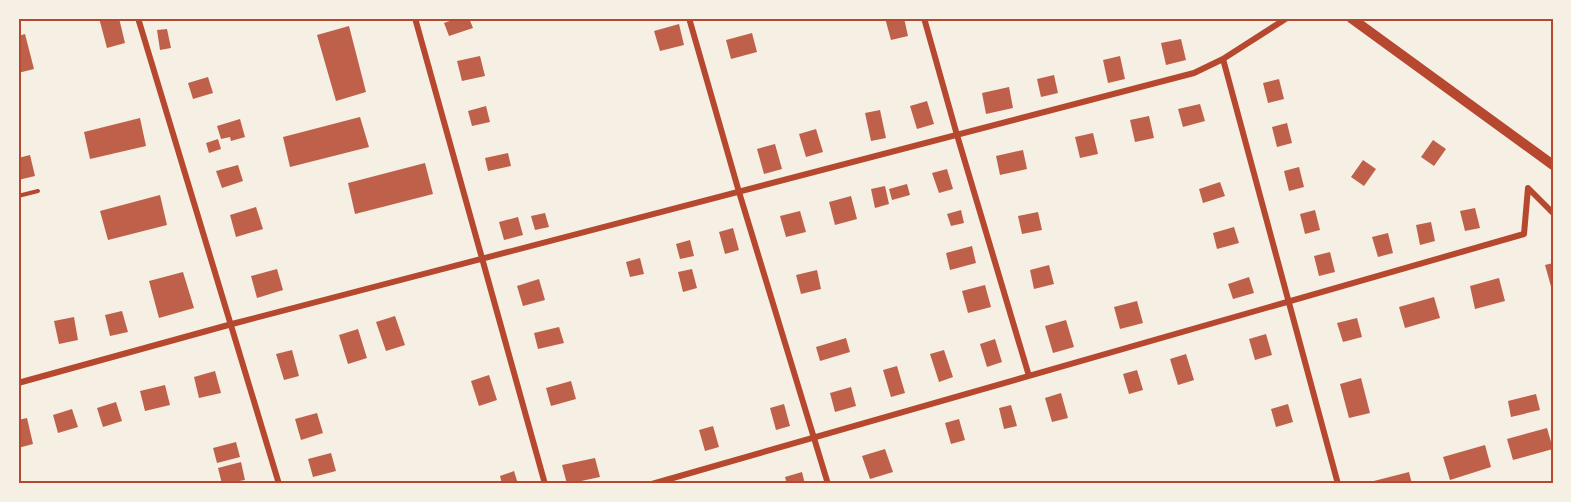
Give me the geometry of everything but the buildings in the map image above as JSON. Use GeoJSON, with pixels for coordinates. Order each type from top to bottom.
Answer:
{"type":"FeatureCollection","features":[{"type":"Feature","properties":{"kind":"street"},"geometry":{"type":"LineString","coordinates":[[138,18],[279,484]]}},
{"type":"Feature","properties":{"kind":"street"},"geometry":{"type":"LineString","coordinates":[[415,18],[545,484]]}},
{"type":"Feature","properties":{"kind":"street"},"geometry":{"type":"LineString","coordinates":[[689,18],[739,192],[828,484]]}},
{"type":"Feature","properties":{"kind":"street"},"geometry":{"type":"LineString","coordinates":[[924,18],[1029,376]]}},
{"type":"Feature","properties":{"kind":"street"},"geometry":{"type":"LineString","coordinates":[[18,383],[231,324],[1194,73],[1223,59],[1287,18]]}},
{"type":"Feature","properties":{"kind":"street"},"geometry":{"type":"LineString","coordinates":[[1352,18],[1553,165]]}},
{"type":"Feature","properties":{"kind":"street"},"geometry":{"type":"LineString","coordinates":[[1223,59],[1338,484]]}},
{"type":"Feature","properties":{"kind":"street"},"geometry":{"type":"LineString","coordinates":[[652,484],[1524,234],[1528,188],[1553,213]]}},
{"type":"Feature","properties":{"kind":"lane"},"geometry":{"type":"LineString","coordinates":[[18,196],[38,191]]}}]}
